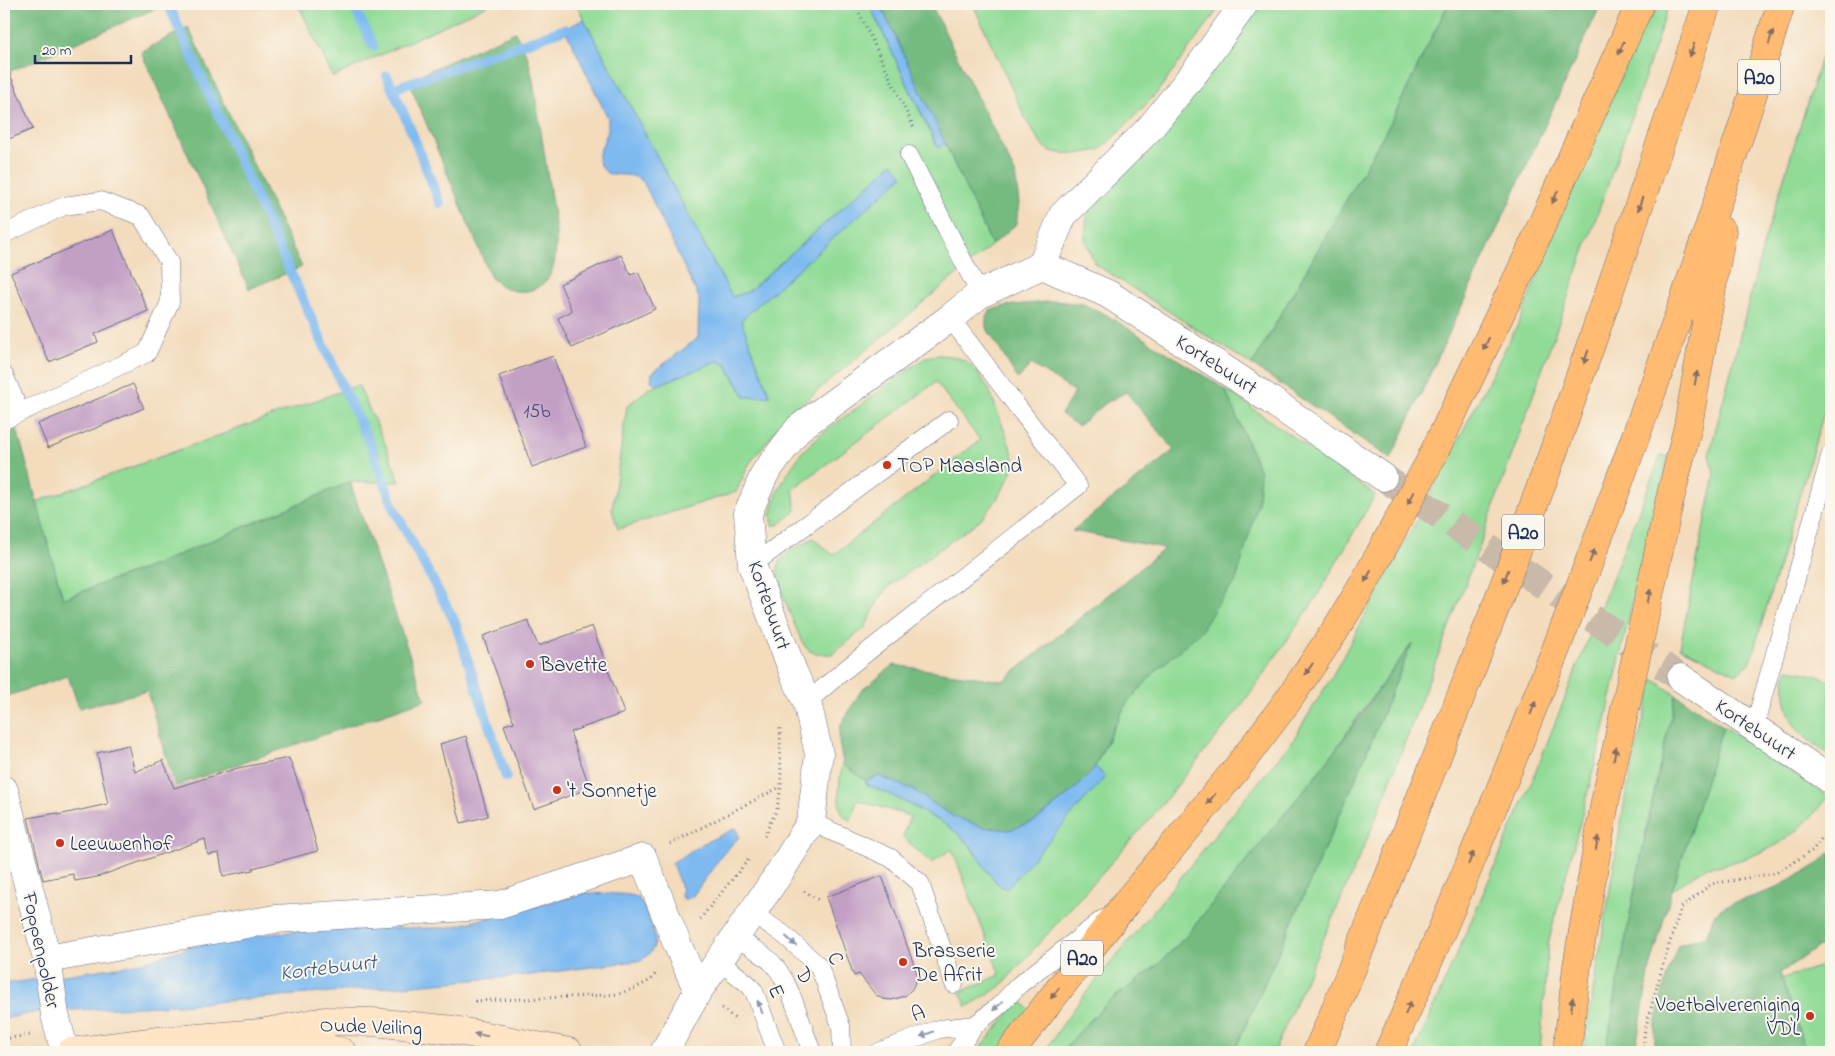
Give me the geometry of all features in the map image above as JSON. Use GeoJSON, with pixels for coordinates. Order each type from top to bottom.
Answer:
{"type":"FeatureCollection","features":[{"type":"Feature","properties":{"kind":"highway","name":"A20"},"geometry":{"type":"LineString","coordinates":[[1014,1049],[1129,899],[1238,767],[1289,699],[1336,629],[1392,533],[1429,463],[1528,256],[1640,4]]}},
{"type":"Feature","properties":{"kind":"highway","name":"A20"},"geometry":{"type":"LineString","coordinates":[[1317,1052],[1443,742],[1548,466],[1665,131],[1707,4]]}},
{"type":"Feature","properties":{"kind":"highway","name":"A20"},"geometry":{"type":"LineString","coordinates":[[1388,1052],[1508,772],[1616,494],[1736,150],[1782,4]]}},
{"type":"Feature","properties":{"kind":"highway","name":"A20"},"geometry":{"type":"LineString","coordinates":[[1567,1052],[1577,966],[1605,802],[1667,513],[1688,426],[1736,150]]}},
{"type":"Feature","properties":{"kind":"main road","name":"Oude Veiling"},"geometry":{"type":"LineString","coordinates":[[71,1052],[158,1041],[261,1033],[324,1021],[372,1022],[454,1030],[569,1052]]}},
{"type":"Feature","properties":{"kind":"main road","name":"Oude Veiling"},"geometry":{"type":"LineString","coordinates":[[261,1033],[342,1052]]}},
{"type":"Feature","properties":{"kind":"street"},"geometry":{"type":"LineString","coordinates":[[1042,265],[1063,215],[1150,128],[1199,67],[1244,4]]}},
{"type":"Feature","properties":{"kind":"street","name":"Kortebuurt"},"geometry":{"type":"LineString","coordinates":[[664,1052],[698,991],[778,875],[811,822],[819,754],[807,702],[794,674],[752,565],[748,513],[765,473],[799,428],[980,294],[1042,265],[1108,294],[1235,376],[1383,477]]}},
{"type":"Feature","properties":{"kind":"street","name":"Kortebuurt"},"geometry":{"type":"LineString","coordinates":[[1681,678],[1831,780]]}},
{"type":"Feature","properties":{"kind":"street","name":"Foppenpolder"},"geometry":{"type":"LineString","coordinates":[[4,790],[47,964],[55,1015],[65,1052]]}},
{"type":"Feature","properties":{"kind":"street"},"geometry":{"type":"LineString","coordinates":[[47,964],[275,919],[500,905],[643,858],[698,991]]}},
{"type":"Feature","properties":{"kind":"lane"},"geometry":{"type":"LineString","coordinates":[[909,155],[980,294]]}},
{"type":"Feature","properties":{"kind":"lane"},"geometry":{"type":"LineString","coordinates":[[4,234],[64,206],[100,201],[141,216],[168,262],[170,302],[147,353],[12,416],[4,375]]}},
{"type":"Feature","properties":{"kind":"lane"},"geometry":{"type":"LineString","coordinates":[[807,702],[842,672],[1078,486],[950,318]]}},
{"type":"Feature","properties":{"kind":"lane"},"geometry":{"type":"LineString","coordinates":[[752,565],[950,420]]}},
{"type":"Feature","properties":{"kind":"lane"},"geometry":{"type":"LineString","coordinates":[[1754,728],[1831,454]]}},
{"type":"Feature","properties":{"kind":"lane"},"geometry":{"type":"LineString","coordinates":[[811,822],[891,858],[920,882],[954,984]]}},
{"type":"Feature","properties":{"kind":"lane"},"geometry":{"type":"LineString","coordinates":[[956,1052],[975,1025],[1019,985],[1129,899]]}},
{"type":"Feature","properties":{"kind":"lane","name":"C"},"geometry":{"type":"LineString","coordinates":[[752,913],[783,934],[819,966],[841,1026],[842,1052]]}},
{"type":"Feature","properties":{"kind":"lane","name":"D"},"geometry":{"type":"LineString","coordinates":[[734,937],[753,948],[774,965],[785,980],[812,1052]]}},
{"type":"Feature","properties":{"kind":"lane","name":"E"},"geometry":{"type":"LineString","coordinates":[[719,961],[748,984],[754,992],[777,1052]]}},
{"type":"Feature","properties":{"kind":"lane","name":"A"},"geometry":{"type":"LineString","coordinates":[[879,1052],[939,1029],[975,1025]]}},
{"type":"Feature","properties":{"kind":"path"},"geometry":{"type":"LineString","coordinates":[[855,4],[923,147],[920,176]]}},
{"type":"Feature","properties":{"kind":"path"},"geometry":{"type":"LineString","coordinates":[[643,858],[781,787],[777,809],[760,842]]}},
{"type":"Feature","properties":{"kind":"path"},"geometry":{"type":"LineString","coordinates":[[1644,1052],[1644,1034],[1681,908],[1711,884],[1776,873],[1813,850],[1831,826]]}},
{"type":"Feature","properties":{"kind":"path"},"geometry":{"type":"LineString","coordinates":[[678,946],[750,858]]}},
{"type":"Feature","properties":{"kind":"green space"},"geometry":{"type":"Polygon","coordinates":[[[4,4],[166,4],[4,74],[4,4]]]}},
{"type":"Feature","properties":{"kind":"green space"},"geometry":{"type":"Polygon","coordinates":[[[298,4],[490,4],[333,77],[298,4]]]}},
{"type":"Feature","properties":{"kind":"green space"},"geometry":{"type":"Polygon","coordinates":[[[576,4],[869,4],[937,147],[945,143],[992,245],[787,416],[749,464],[736,492],[618,529],[612,510],[627,406],[648,389],[717,361],[725,364],[745,397],[770,396],[741,320],[903,176],[893,163],[748,292],[732,297],[576,4]]]}},
{"type":"Feature","properties":{"kind":"green space"},"geometry":{"type":"Polygon","coordinates":[[[880,4],[931,4],[1015,173],[1019,203],[1016,224],[992,245],[880,4]]]}},
{"type":"Feature","properties":{"kind":"green space"},"geometry":{"type":"Polygon","coordinates":[[[973,4],[1222,4],[1156,94],[1120,131],[1100,150],[1075,154],[1051,152],[1042,145],[1026,120],[973,4]]]}},
{"type":"Feature","properties":{"kind":"green space"},"geometry":{"type":"Polygon","coordinates":[[[1259,4],[1448,4],[1391,122],[1252,365],[1095,264],[1085,240],[1087,214],[1190,102],[1259,4]]]}},
{"type":"Feature","properties":{"kind":"green space"},"geometry":{"type":"Polygon","coordinates":[[[1448,4],[1601,4],[1391,459],[1252,365],[1391,122],[1448,4]]]}},
{"type":"Feature","properties":{"kind":"green space"},"geometry":{"type":"Polygon","coordinates":[[[1653,4],[1669,4],[1630,122],[1476,556],[1375,821],[1274,1052],[1234,1052],[1356,778],[1411,645],[1329,759],[1187,935],[1158,965],[1107,1003],[1062,1052],[1044,1052],[1077,1004],[1293,740],[1334,673],[1419,516],[1520,320],[1571,189],[1653,4]]]}},
{"type":"Feature","properties":{"kind":"green space"},"geometry":{"type":"Polygon","coordinates":[[[1831,26],[1831,389],[1750,663],[1736,674],[1680,647],[1715,476],[1709,455],[1765,239],[1831,26]]]}},
{"type":"Feature","properties":{"kind":"green space"},"geometry":{"type":"Polygon","coordinates":[[[188,27],[302,267],[249,289],[141,52],[188,27]]]}},
{"type":"Feature","properties":{"kind":"green space"},"geometry":{"type":"Polygon","coordinates":[[[515,32],[528,58],[533,80],[556,230],[555,257],[551,273],[543,284],[526,291],[507,289],[491,278],[408,80],[515,32]]]}},
{"type":"Feature","properties":{"kind":"green space"},"geometry":{"type":"Polygon","coordinates":[[[1055,301],[1083,304],[1105,314],[1225,389],[1260,472],[1258,503],[1236,581],[1217,605],[1201,631],[1156,671],[1127,703],[1093,771],[1071,793],[1035,821],[1009,830],[983,827],[954,817],[913,790],[880,776],[866,781],[843,764],[839,741],[840,726],[861,691],[894,665],[1003,681],[1165,548],[1072,531],[1174,450],[1126,392],[1106,403],[1078,426],[1061,414],[1075,392],[1031,364],[1018,379],[986,327],[986,319],[991,310],[1006,306],[1055,301]]]}},
{"type":"Feature","properties":{"kind":"green space"},"geometry":{"type":"Polygon","coordinates":[[[938,355],[952,356],[966,361],[977,372],[989,389],[1014,457],[1012,473],[994,504],[980,520],[888,587],[878,601],[865,628],[832,654],[816,654],[808,650],[802,642],[786,603],[779,580],[778,571],[781,560],[789,552],[813,538],[833,555],[980,440],[936,382],[793,489],[796,511],[778,525],[773,525],[771,515],[777,493],[803,451],[820,435],[916,364],[927,357],[938,355]]]}},
{"type":"Feature","properties":{"kind":"green space"},"geometry":{"type":"Polygon","coordinates":[[[358,385],[384,441],[400,482],[350,482],[152,566],[63,599],[36,502],[358,385]]]}},
{"type":"Feature","properties":{"kind":"green space"},"geometry":{"type":"Polygon","coordinates":[[[1225,389],[1375,495],[1315,600],[1239,709],[1150,819],[1000,987],[967,1007],[960,992],[1000,975],[952,849],[931,863],[903,837],[910,816],[857,800],[851,821],[844,816],[841,811],[839,798],[843,764],[866,781],[950,827],[966,841],[997,884],[1105,777],[1095,766],[1126,703],[1217,605],[1236,581],[1260,472],[1225,389]]]}},
{"type":"Feature","properties":{"kind":"green space"},"geometry":{"type":"Polygon","coordinates":[[[16,425],[63,599],[152,566],[350,482],[425,700],[175,786],[147,691],[79,708],[68,676],[4,697],[4,432],[16,425]]]}},
{"type":"Feature","properties":{"kind":"green space"},"geometry":{"type":"Polygon","coordinates":[[[1661,455],[1668,456],[1602,738],[1548,944],[1540,1052],[1414,1052],[1532,781],[1661,455]]]}},
{"type":"Feature","properties":{"kind":"green space"},"geometry":{"type":"Polygon","coordinates":[[[1412,643],[1356,778],[1234,1052],[1062,1052],[1107,1003],[1158,965],[1187,935],[1329,759],[1412,643]]]}},
{"type":"Feature","properties":{"kind":"green space"},"geometry":{"type":"Polygon","coordinates":[[[1788,669],[1831,680],[1831,756],[1806,738],[1793,722],[1786,704],[1785,695],[1788,669]]]}},
{"type":"Feature","properties":{"kind":"green space"},"geometry":{"type":"Polygon","coordinates":[[[1653,679],[1676,695],[1638,873],[1606,1052],[1583,1052],[1625,798],[1653,679]]]}},
{"type":"Feature","properties":{"kind":"green space"},"geometry":{"type":"Polygon","coordinates":[[[1676,695],[1723,726],[1650,968],[1635,1052],[1606,1052],[1638,873],[1676,695]]]}},
{"type":"Feature","properties":{"kind":"green space"},"geometry":{"type":"Polygon","coordinates":[[[1723,726],[1829,797],[1798,830],[1777,845],[1724,865],[1706,867],[1672,890],[1723,726]]]}},
{"type":"Feature","properties":{"kind":"green space"},"geometry":{"type":"Polygon","coordinates":[[[1831,851],[1831,948],[1818,947],[1780,973],[1806,1052],[1655,1052],[1655,1024],[1666,979],[1678,945],[1706,936],[1715,913],[1725,906],[1772,890],[1817,865],[1831,851]]]}},
{"type":"Feature","properties":{"kind":"green space","name":"Voetbalvereniging VDL"},"geometry":{"type":"Polygon","coordinates":[[[1831,963],[1831,1052],[1800,1052],[1777,980],[1831,963]]]}},
{"type":"Feature","properties":{"kind":"green space"},"geometry":{"type":"Polygon","coordinates":[[[1020,1000],[1030,1010],[998,1052],[977,1052],[1020,1000]]]}},
{"type":"Feature","properties":{"kind":"water"},"geometry":{"type":"Polygon","coordinates":[[[869,4],[880,4],[945,143],[938,148],[869,4]]]}},
{"type":"Feature","properties":{"kind":"water"},"geometry":{"type":"Polygon","coordinates":[[[584,19],[732,297],[748,292],[893,163],[903,176],[741,320],[770,396],[745,397],[726,364],[717,361],[658,385],[651,381],[652,373],[698,338],[699,298],[644,183],[636,177],[628,175],[608,174],[600,165],[598,156],[608,131],[608,118],[565,29],[584,19]]]}},
{"type":"Feature","properties":{"kind":"water"},"geometry":{"type":"Polygon","coordinates":[[[1095,766],[1105,777],[1006,889],[994,880],[972,848],[959,834],[920,810],[866,784],[866,781],[879,776],[913,790],[954,817],[983,827],[1009,830],[1035,821],[1071,793],[1093,771],[1095,766]]]}},
{"type":"Feature","properties":{"kind":"water"},"geometry":{"type":"Polygon","coordinates":[[[736,828],[739,837],[722,855],[692,897],[685,899],[681,897],[682,890],[672,863],[702,844],[736,828]]]}},
{"type":"Feature","properties":{"kind":"water"},"geometry":{"type":"Polygon","coordinates":[[[587,893],[630,895],[642,903],[651,923],[655,941],[653,949],[643,960],[531,975],[178,1005],[36,1012],[4,1019],[4,984],[132,965],[214,940],[328,928],[447,928],[587,893]]]}},
{"type":"Feature","properties":{"kind":"building"},"geometry":{"type":"Polygon","coordinates":[[[4,60],[33,129],[4,141],[4,60]]]}},
{"type":"Feature","properties":{"kind":"building"},"geometry":{"type":"Polygon","coordinates":[[[113,230],[148,311],[95,334],[98,342],[49,362],[11,273],[113,230]]]}},
{"type":"Feature","properties":{"kind":"building"},"geometry":{"type":"Polygon","coordinates":[[[621,255],[631,275],[638,272],[655,309],[572,348],[558,318],[572,311],[560,284],[621,255]]]}},
{"type":"Feature","properties":{"kind":"building"},"geometry":{"type":"Polygon","coordinates":[[[553,356],[586,447],[532,467],[499,376],[553,356]]]}},
{"type":"Feature","properties":{"kind":"building"},"geometry":{"type":"Polygon","coordinates":[[[133,384],[144,408],[48,448],[38,424],[133,384]]]}},
{"type":"Feature","properties":{"kind":"building"},"geometry":{"type":"Polygon","coordinates":[[[528,620],[538,646],[592,626],[624,713],[570,732],[590,788],[534,809],[504,725],[514,722],[483,636],[528,620]]]}},
{"type":"Feature","properties":{"kind":"building"},"geometry":{"type":"Polygon","coordinates":[[[466,736],[488,816],[461,823],[440,744],[466,736]]]}},
{"type":"Feature","properties":{"kind":"building"},"geometry":{"type":"Polygon","coordinates":[[[128,745],[135,772],[163,760],[174,788],[238,768],[289,758],[302,794],[318,851],[253,868],[253,870],[223,876],[219,853],[208,855],[205,839],[97,877],[75,881],[73,874],[43,880],[28,818],[57,813],[58,815],[108,804],[97,753],[128,745]]]}},
{"type":"Feature","properties":{"kind":"building"},"geometry":{"type":"Polygon","coordinates":[[[882,876],[918,976],[912,989],[905,996],[891,1000],[883,999],[876,995],[859,974],[854,976],[826,897],[882,876]]]}},
{"type":"Feature","properties":{"kind":"waterway"},"geometry":{"type":"LineString","coordinates":[[168,4],[372,448],[394,509],[455,622],[506,777]]}},
{"type":"Feature","properties":{"kind":"waterway"},"geometry":{"type":"LineString","coordinates":[[353,4],[373,46]]}},
{"type":"Feature","properties":{"kind":"waterway"},"geometry":{"type":"LineString","coordinates":[[392,89],[565,29]]}},
{"type":"Feature","properties":{"kind":"waterway"},"geometry":{"type":"LineString","coordinates":[[387,76],[440,203]]}},
{"type":"Feature","properties":{"kind":"tunnel"},"geometry":{"type":"LineString","coordinates":[[1383,477],[1681,678]]}},
{"type":"Feature","properties":{"kind":"place","name":"TOP Maasland"},"geometry":{"type":"Point","coordinates":[887,465]}},
{"type":"Feature","properties":{"kind":"place","name":"Bavette"},"geometry":{"type":"Point","coordinates":[530,664]}},
{"type":"Feature","properties":{"kind":"place","name":"'t Sonnetje"},"geometry":{"type":"Point","coordinates":[557,790]}},
{"type":"Feature","properties":{"kind":"place","name":"Leeuwenhof"},"geometry":{"type":"Point","coordinates":[60,843]}},
{"type":"Feature","properties":{"kind":"place","name":"Brasserie De Afrit"},"geometry":{"type":"Point","coordinates":[903,962]}},
{"type":"Feature","properties":{"kind":"place","name":"Voetbalvereniging VDL"},"geometry":{"type":"Point","coordinates":[1810,1016]}}]}
